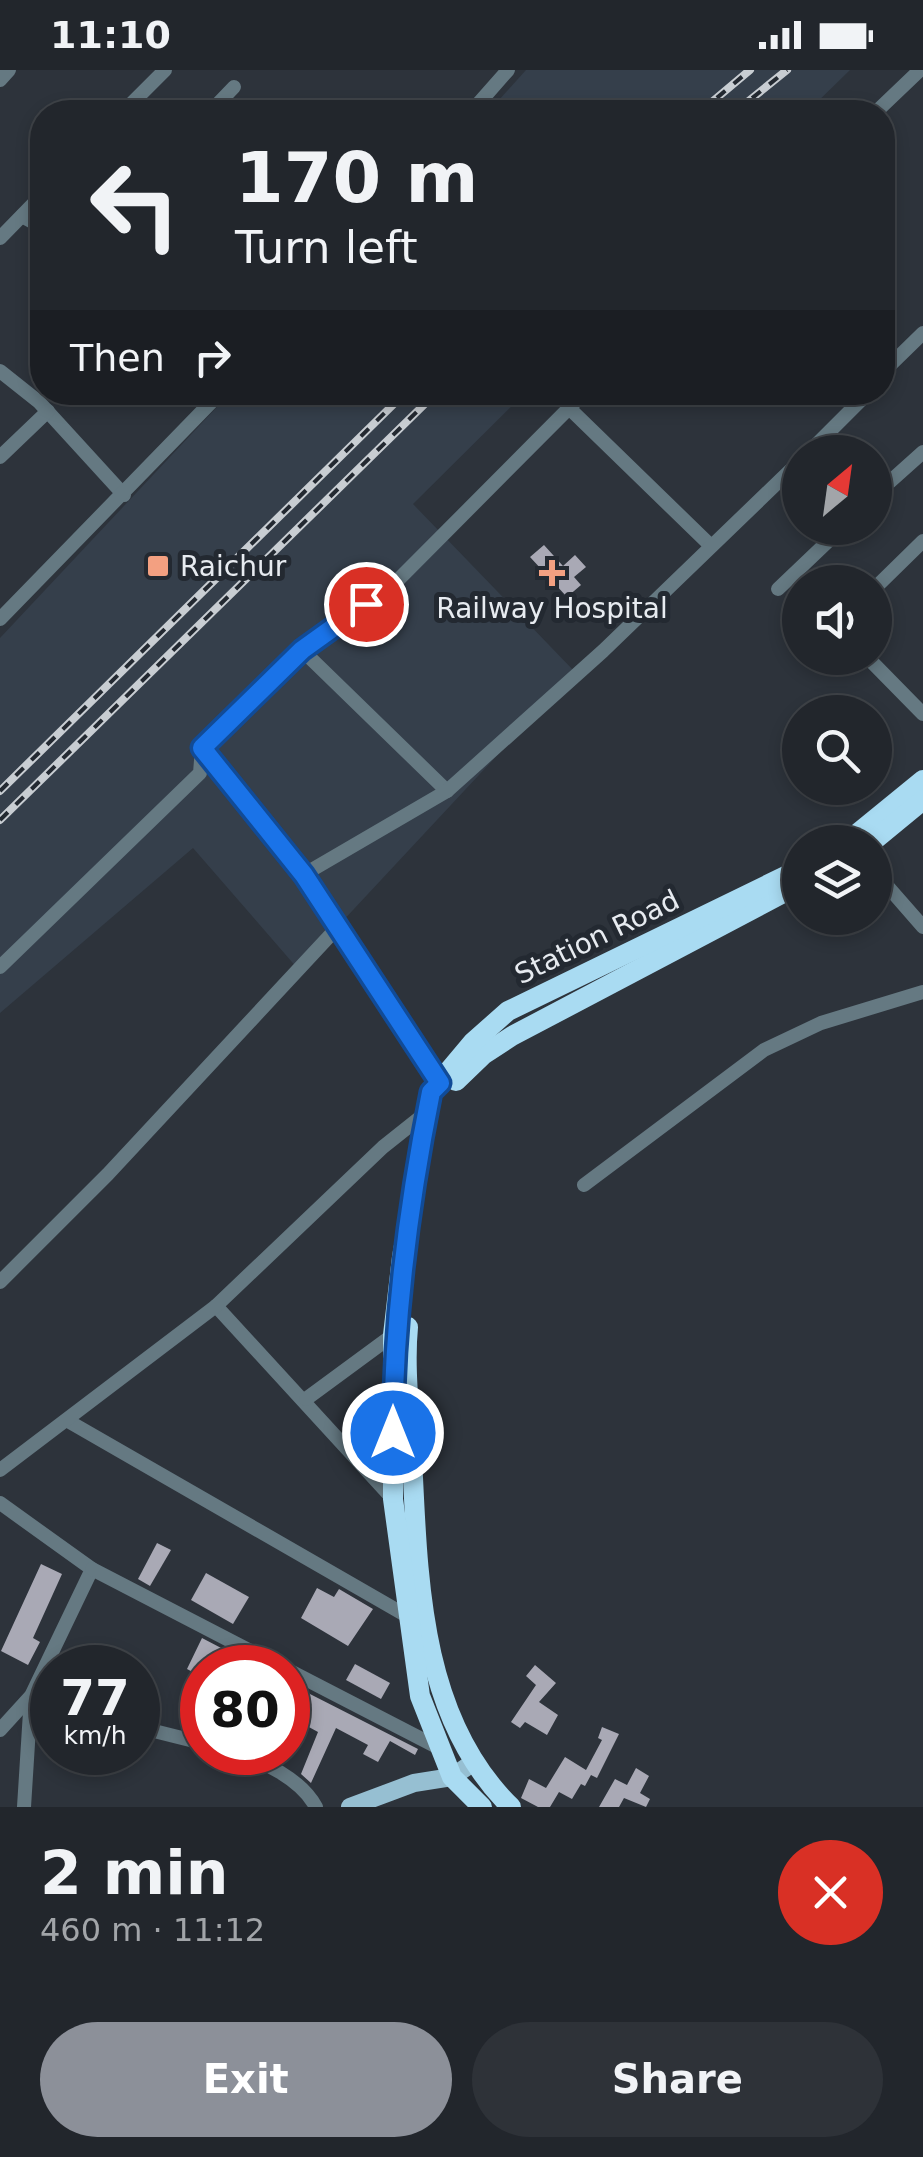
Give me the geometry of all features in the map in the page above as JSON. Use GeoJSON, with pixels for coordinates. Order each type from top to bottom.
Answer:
{"type":"FeatureCollection","features":[{"type":"Feature","properties":{"kind":"highway"},"geometry":{"type":"LineString","coordinates":[[868,825],[923,780]]}},
{"type":"Feature","properties":{"kind":"highway"},"geometry":{"type":"LineString","coordinates":[[892,826],[923,800]]}},
{"type":"Feature","properties":{"kind":"highway","name":"Station Road"},"geometry":{"type":"LineString","coordinates":[[445,1085],[473,1042],[508,1011],[782,878]]}},
{"type":"Feature","properties":{"kind":"highway","name":"Station Road"},"geometry":{"type":"LineString","coordinates":[[445,1085],[512,1036],[782,894]]}},
{"type":"Feature","properties":{"kind":"highway"},"geometry":{"type":"LineString","coordinates":[[445,1085],[431,1092],[393,1335],[393,1499],[420,1696],[452,1776],[482,1807]]}},
{"type":"Feature","properties":{"kind":"highway"},"geometry":{"type":"LineString","coordinates":[[445,1085],[406,1339],[424,1618],[442,1697],[471,1764],[511,1807]]}},
{"type":"Feature","properties":{"kind":"main road"},"geometry":{"type":"LineString","coordinates":[[350,1807],[414,1782],[452,1776],[471,1764]]}},
{"type":"Feature","properties":{"kind":"street"},"geometry":{"type":"LineString","coordinates":[[0,80],[8,70]]}},
{"type":"Feature","properties":{"kind":"street"},"geometry":{"type":"LineString","coordinates":[[136,100],[165,70]]}},
{"type":"Feature","properties":{"kind":"street"},"geometry":{"type":"LineString","coordinates":[[482,100],[508,70]]}},
{"type":"Feature","properties":{"kind":"street"},"geometry":{"type":"LineString","coordinates":[[889,100],[920,70]]}},
{"type":"Feature","properties":{"kind":"street"},"geometry":{"type":"LineString","coordinates":[[222,100],[234,88]]}},
{"type":"Feature","properties":{"kind":"street"},"geometry":{"type":"LineString","coordinates":[[1,236],[30,208]]}},
{"type":"Feature","properties":{"kind":"street"},"geometry":{"type":"LineString","coordinates":[[22,216],[30,220]]}},
{"type":"Feature","properties":{"kind":"street"},"geometry":{"type":"LineString","coordinates":[[895,360],[923,333]]}},
{"type":"Feature","properties":{"kind":"street"},"geometry":{"type":"LineString","coordinates":[[0,371],[30,396]]}},
{"type":"Feature","properties":{"kind":"street"},"geometry":{"type":"LineString","coordinates":[[41,405],[124,495]]}},
{"type":"Feature","properties":{"kind":"street"},"geometry":{"type":"LineString","coordinates":[[0,619],[209,405]]}},
{"type":"Feature","properties":{"kind":"street"},"geometry":{"type":"LineString","coordinates":[[0,967],[200,774],[202,748],[302,650],[398,580],[572,405]]}},
{"type":"Feature","properties":{"kind":"street"},"geometry":{"type":"LineString","coordinates":[[826,435],[856,405]]}},
{"type":"Feature","properties":{"kind":"street"},"geometry":{"type":"LineString","coordinates":[[569,408],[710,545]]}},
{"type":"Feature","properties":{"kind":"street"},"geometry":{"type":"LineString","coordinates":[[0,458],[48,411]]}},
{"type":"Feature","properties":{"kind":"street"},"geometry":{"type":"LineString","coordinates":[[892,480],[923,452]]}},
{"type":"Feature","properties":{"kind":"street"},"geometry":{"type":"LineString","coordinates":[[304,875],[447,791],[603,651],[782,479]]}},
{"type":"Feature","properties":{"kind":"street"},"geometry":{"type":"LineString","coordinates":[[892,571],[923,540]]}},
{"type":"Feature","properties":{"kind":"street"},"geometry":{"type":"LineString","coordinates":[[778,589],[824,545]]}},
{"type":"Feature","properties":{"kind":"street"},"geometry":{"type":"LineString","coordinates":[[302,650],[447,791]]}},
{"type":"Feature","properties":{"kind":"street"},"geometry":{"type":"LineString","coordinates":[[885,675],[923,714]]}},
{"type":"Feature","properties":{"kind":"street"},"geometry":{"type":"LineString","coordinates":[[202,748],[304,875],[336,929],[445,1085]]}},
{"type":"Feature","properties":{"kind":"street"},"geometry":{"type":"LineString","coordinates":[[892,891],[923,927]]}},
{"type":"Feature","properties":{"kind":"street"},"geometry":{"type":"LineString","coordinates":[[0,1282],[108,1174],[336,929]]}},
{"type":"Feature","properties":{"kind":"street"},"geometry":{"type":"LineString","coordinates":[[584,1185],[764,1050],[821,1024],[923,992]]}},
{"type":"Feature","properties":{"kind":"street"},"geometry":{"type":"LineString","coordinates":[[0,1470],[216,1306],[383,1147],[427,1112]]}},
{"type":"Feature","properties":{"kind":"street"},"geometry":{"type":"LineString","coordinates":[[216,1306],[306,1399],[393,1499]]}},
{"type":"Feature","properties":{"kind":"street"},"geometry":{"type":"LineString","coordinates":[[306,1399],[393,1335]]}},
{"type":"Feature","properties":{"kind":"street"},"geometry":{"type":"LineString","coordinates":[[68,1421],[407,1616]]}},
{"type":"Feature","properties":{"kind":"street"},"geometry":{"type":"LineString","coordinates":[[0,1503],[92,1569],[239,1645]]}},
{"type":"Feature","properties":{"kind":"street"},"geometry":{"type":"LineString","coordinates":[[56,1645],[92,1569]]}},
{"type":"Feature","properties":{"kind":"street"},"geometry":{"type":"LineString","coordinates":[[310,1682],[441,1749]]}},
{"type":"Feature","properties":{"kind":"street"},"geometry":{"type":"LineString","coordinates":[[0,1730],[30,1699]]}},
{"type":"Feature","properties":{"kind":"street"},"geometry":{"type":"LineString","coordinates":[[24,1807],[30,1699]]}},
{"type":"Feature","properties":{"kind":"street"},"geometry":{"type":"LineString","coordinates":[[281,1775],[308,1794],[316,1807]]}},
{"type":"Feature","properties":{"kind":"shaded area"},"geometry":{"type":"Polygon","coordinates":[[[526,70],[850,70],[819,100],[499,100],[526,70]]]}},
{"type":"Feature","properties":{"kind":"shaded area"},"geometry":{"type":"Polygon","coordinates":[[[219,405],[513,405],[413,504],[575,672],[298,969],[193,848],[0,1013],[0,638],[219,405]]]}},
{"type":"Feature","properties":{"kind":"building"},"geometry":{"type":"Polygon","coordinates":[[[544,545],[563,566],[575,555],[586,567],[574,577],[581,585],[567,597],[530,557],[544,545]]]}},
{"type":"Feature","properties":{"kind":"building"},"geometry":{"type":"Polygon","coordinates":[[[157,1543],[171,1550],[150,1586],[138,1579],[157,1543]]]}},
{"type":"Feature","properties":{"kind":"building"},"geometry":{"type":"Polygon","coordinates":[[[41,1564],[62,1574],[33,1638],[40,1642],[30,1645],[28,1665],[1,1651],[41,1564]]]}},
{"type":"Feature","properties":{"kind":"building"},"geometry":{"type":"Polygon","coordinates":[[[206,1573],[249,1597],[233,1624],[191,1600],[206,1573]]]}},
{"type":"Feature","properties":{"kind":"building"},"geometry":{"type":"Polygon","coordinates":[[[317,1588],[334,1597],[339,1589],[373,1609],[348,1646],[301,1618],[317,1588]]]}},
{"type":"Feature","properties":{"kind":"building"},"geometry":{"type":"Polygon","coordinates":[[[355,1664],[390,1683],[381,1699],[346,1680],[355,1664]]]}},
{"type":"Feature","properties":{"kind":"building"},"geometry":{"type":"Polygon","coordinates":[[[535,1665],[556,1683],[539,1702],[558,1715],[547,1735],[525,1722],[520,1728],[511,1722],[536,1685],[526,1676],[535,1665]]]}},
{"type":"Feature","properties":{"kind":"building"},"geometry":{"type":"Polygon","coordinates":[[[310,1694],[418,1749],[415,1755],[390,1741],[378,1762],[363,1754],[368,1745],[336,1728],[311,1783],[302,1775],[310,1775],[310,1752],[318,1732],[310,1728],[310,1694]]]}},
{"type":"Feature","properties":{"kind":"building"},"geometry":{"type":"Polygon","coordinates":[[[602,1727],[619,1734],[597,1778],[591,1775],[572,1799],[559,1792],[550,1807],[538,1807],[521,1798],[529,1779],[546,1788],[565,1757],[586,1770],[602,1740],[598,1738],[602,1727]]]}},
{"type":"Feature","properties":{"kind":"building"},"geometry":{"type":"Polygon","coordinates":[[[636,1768],[649,1776],[640,1793],[650,1799],[646,1807],[624,1798],[619,1807],[599,1807],[615,1779],[627,1785],[636,1768]]]}},
{"type":"Feature","properties":{"kind":"railway"},"geometry":{"type":"LineString","coordinates":[[714,100],[750,70]]}},
{"type":"Feature","properties":{"kind":"railway"},"geometry":{"type":"LineString","coordinates":[[750,100],[787,70]]}},
{"type":"Feature","properties":{"kind":"railway"},"geometry":{"type":"LineString","coordinates":[[0,791],[393,405]]}},
{"type":"Feature","properties":{"kind":"railway"},"geometry":{"type":"LineString","coordinates":[[0,820],[424,405]]}},
{"type":"Feature","properties":{"kind":"place","name":"Raichur"},"geometry":{"type":"Point","coordinates":[158,566]}},
{"type":"Feature","properties":{"kind":"place","name":"Railway Hospital"},"geometry":{"type":"Point","coordinates":[552,573]}},
{"type":"Feature","properties":{"kind":"route"},"geometry":{"type":"LineString","coordinates":[[366,604],[302,650],[202,748],[304,875],[401,1030],[440,1083],[431,1092],[402,1257],[393,1335],[393,1433]]}}]}
